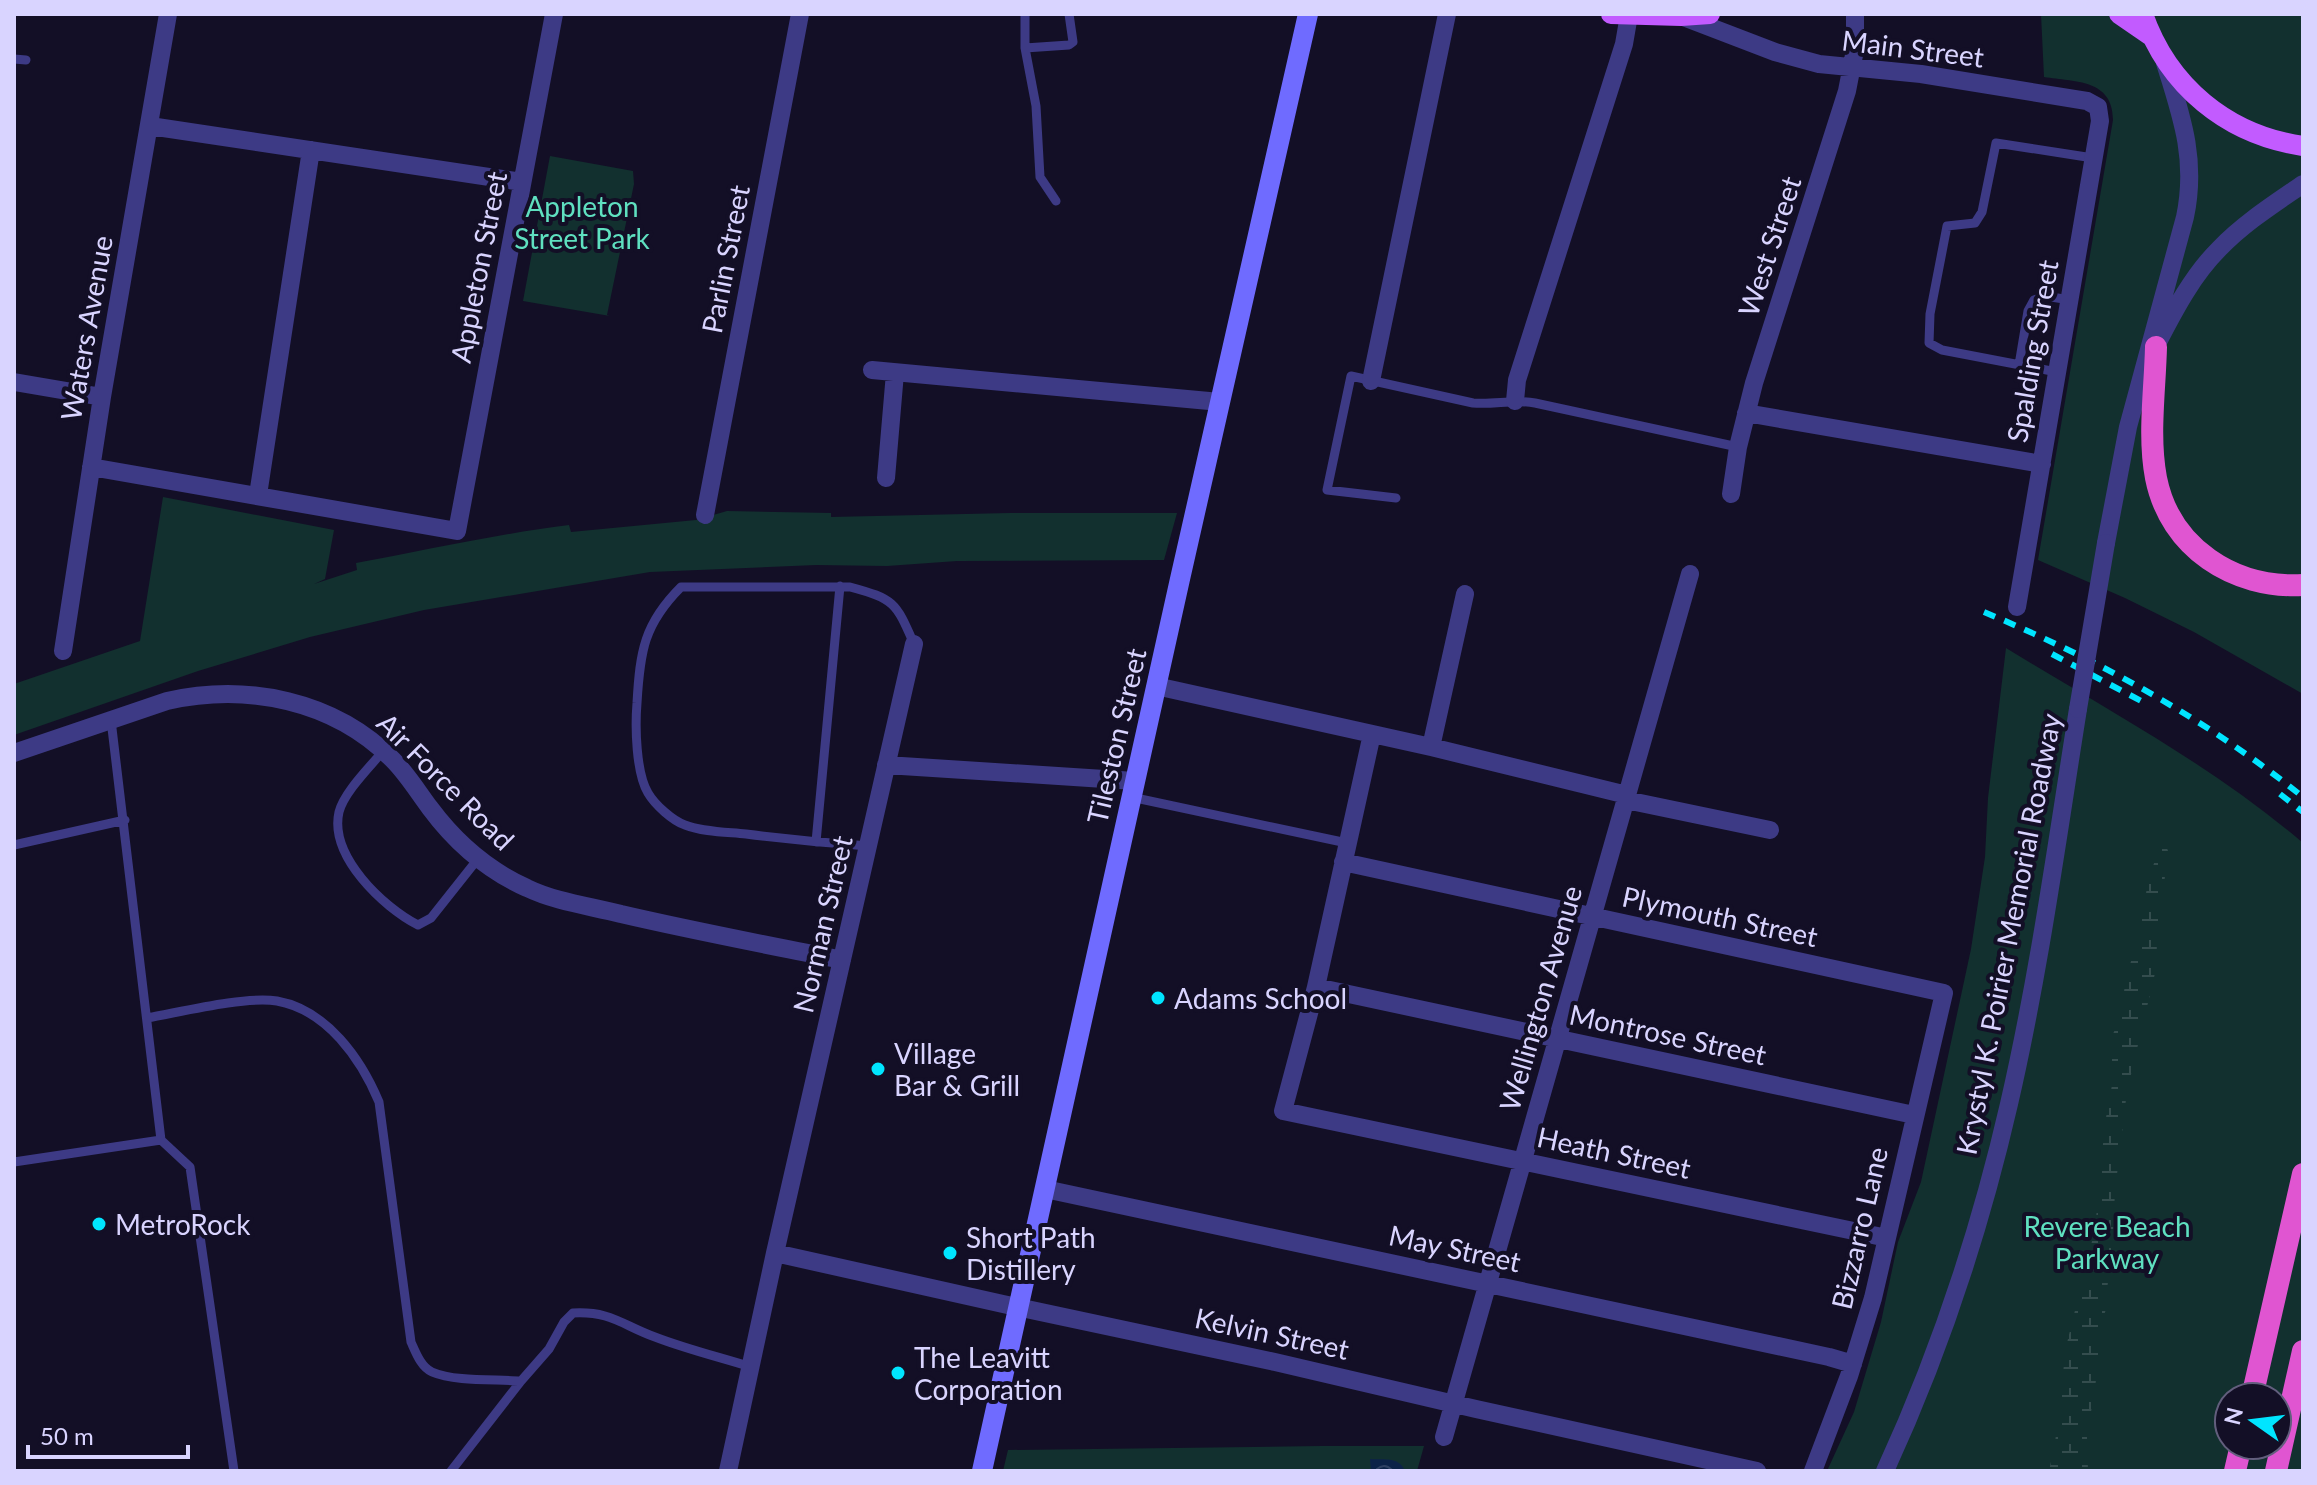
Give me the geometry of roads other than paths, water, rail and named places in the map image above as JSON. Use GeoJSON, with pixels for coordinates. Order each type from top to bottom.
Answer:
{"type":"FeatureCollection","features":[{"type":"Feature","properties":{"kind":"highway"},"geometry":{"type":"LineString","coordinates":[[2156,347],[2154,454],[2156,478],[2169,514],[2191,545],[2221,567],[2266,584],[2303,585]]}},
{"type":"Feature","properties":{"kind":"highway"},"geometry":{"type":"LineString","coordinates":[[2256,1381],[2303,1174]]}},
{"type":"Feature","properties":{"kind":"highway"},"geometry":{"type":"LineString","coordinates":[[2276,1471],[2303,1351]]}},
{"type":"Feature","properties":{"kind":"main road","name":"Tileston Street"},"geometry":{"type":"LineString","coordinates":[[982,1471],[1308,14]]}},
{"type":"Feature","properties":{"kind":"main road","name":"Main Street"},"geometry":{"type":"LineString","coordinates":[[1620,15],[1710,14]]}},
{"type":"Feature","properties":{"kind":"main road"},"geometry":{"type":"LineString","coordinates":[[2119,14],[2151,36]]}},
{"type":"Feature","properties":{"kind":"main road"},"geometry":{"type":"LineString","coordinates":[[2143,14],[2163,57],[2187,89],[2227,120],[2259,136],[2303,146]]}},
{"type":"Feature","properties":{"kind":"street","name":"Waters Avenue"},"geometry":{"type":"LineString","coordinates":[[63,651],[102,397],[168,14]]}},
{"type":"Feature","properties":{"kind":"street","name":"Appleton Street"},"geometry":{"type":"LineString","coordinates":[[258,495],[457,531],[554,14]]}},
{"type":"Feature","properties":{"kind":"street","name":"Parlin Street"},"geometry":{"type":"LineString","coordinates":[[705,515],[800,14]]}},
{"type":"Feature","properties":{"kind":"street"},"geometry":{"type":"LineString","coordinates":[[1371,381],[1447,14]]}},
{"type":"Feature","properties":{"kind":"street","name":"West Street"},"geometry":{"type":"LineString","coordinates":[[1731,494],[1738,447],[1756,374],[1847,91],[1857,33],[1855,14]]}},
{"type":"Feature","properties":{"kind":"street"},"geometry":{"type":"LineString","coordinates":[[1515,401],[1517,380],[1624,44],[1620,15]]}},
{"type":"Feature","properties":{"kind":"street","name":"Main Street"},"geometry":{"type":"LineString","coordinates":[[1681,16],[1795,59],[1828,66],[1937,76],[2096,105]]}},
{"type":"Feature","properties":{"kind":"street","name":"Krystyl K. Poirier Memorial Roadway"},"geometry":{"type":"LineString","coordinates":[[1885,1471],[1950,1309],[1996,1156],[2029,1006],[2123,447],[2185,217],[2191,163],[2163,57]]}},
{"type":"Feature","properties":{"kind":"street","name":"Spalding Street"},"geometry":{"type":"LineString","coordinates":[[2017,607],[2100,117],[2096,105]]}},
{"type":"Feature","properties":{"kind":"street"},"geometry":{"type":"LineString","coordinates":[[150,126],[522,182]]}},
{"type":"Feature","properties":{"kind":"street"},"geometry":{"type":"LineString","coordinates":[[91,467],[258,495],[311,150]]}},
{"type":"Feature","properties":{"kind":"street","name":"Krystyl K. Poirier Memorial Roadway"},"geometry":{"type":"LineString","coordinates":[[2136,393],[2156,347],[2189,287],[2213,255],[2252,220],[2303,184]]}},
{"type":"Feature","properties":{"kind":"street"},"geometry":{"type":"LineString","coordinates":[[872,370],[1220,402]]}},
{"type":"Feature","properties":{"kind":"street"},"geometry":{"type":"LineString","coordinates":[[886,478],[895,373]]}},
{"type":"Feature","properties":{"kind":"street"},"geometry":{"type":"LineString","coordinates":[[14,382],[102,397]]}},
{"type":"Feature","properties":{"kind":"street"},"geometry":{"type":"LineString","coordinates":[[1746,413],[2042,464]]}},
{"type":"Feature","properties":{"kind":"street","name":"Wellington Avenue"},"geometry":{"type":"LineString","coordinates":[[1444,1437],[1690,574]]}},
{"type":"Feature","properties":{"kind":"street"},"geometry":{"type":"LineString","coordinates":[[1431,747],[1465,594]]}},
{"type":"Feature","properties":{"kind":"street","name":"Norman Street"},"geometry":{"type":"LineString","coordinates":[[728,1471],[914,644]]}},
{"type":"Feature","properties":{"kind":"street"},"geometry":{"type":"LineString","coordinates":[[1156,686],[1431,747],[1770,830]]}},
{"type":"Feature","properties":{"kind":"street","name":"Air Force Road"},"geometry":{"type":"LineString","coordinates":[[14,753],[187,697],[218,693],[269,696],[292,701],[350,726],[383,751],[452,835],[477,860],[510,880],[553,898],[842,960]]}},
{"type":"Feature","properties":{"kind":"street"},"geometry":{"type":"LineString","coordinates":[[1316,987],[1372,734]]}},
{"type":"Feature","properties":{"kind":"street"},"geometry":{"type":"LineString","coordinates":[[886,765],[1133,789]]}},
{"type":"Feature","properties":{"kind":"street","name":"Plymouth Street"},"geometry":{"type":"LineString","coordinates":[[1343,862],[1944,993]]}},
{"type":"Feature","properties":{"kind":"street","name":"Montrose Street"},"geometry":{"type":"LineString","coordinates":[[1316,987],[1914,1115]]}},
{"type":"Feature","properties":{"kind":"street","name":"Heath Street"},"geometry":{"type":"LineString","coordinates":[[1316,987],[1283,1111],[1887,1238]]}},
{"type":"Feature","properties":{"kind":"street","name":"Bizzarro Lane"},"geometry":{"type":"LineString","coordinates":[[1813,1471],[1853,1364],[1873,1298],[1944,993]]}},
{"type":"Feature","properties":{"kind":"street","name":"May Street"},"geometry":{"type":"LineString","coordinates":[[1045,1189],[1814,1353],[1853,1364]]}},
{"type":"Feature","properties":{"kind":"street","name":"Kelvin Street"},"geometry":{"type":"LineString","coordinates":[[775,1253],[1757,1471]]}},
{"type":"Feature","properties":{"kind":"lane"},"geometry":{"type":"LineString","coordinates":[[1025,14],[1025,48],[1036,106],[1040,177],[1056,201]]}},
{"type":"Feature","properties":{"kind":"lane"},"geometry":{"type":"LineString","coordinates":[[1025,48],[1069,45],[1073,42],[1069,14]]}},
{"type":"Feature","properties":{"kind":"lane"},"geometry":{"type":"LineString","coordinates":[[14,59],[26,60]]}},
{"type":"Feature","properties":{"kind":"lane"},"geometry":{"type":"LineString","coordinates":[[2057,372],[1942,350],[1929,343],[1930,314],[1947,226],[1975,223],[1982,212],[1996,143],[2093,158]]}},
{"type":"Feature","properties":{"kind":"lane"},"geometry":{"type":"LineString","coordinates":[[2019,365],[2028,311],[2034,300],[2045,296],[2070,300]]}},
{"type":"Feature","properties":{"kind":"lane"},"geometry":{"type":"LineString","coordinates":[[1396,498],[1327,490],[1351,376],[1473,403],[1535,403],[1738,447]]}},
{"type":"Feature","properties":{"kind":"lane"},"geometry":{"type":"LineString","coordinates":[[840,586],[816,842],[868,846]]}},
{"type":"Feature","properties":{"kind":"lane","name":"Norman Street"},"geometry":{"type":"LineString","coordinates":[[816,842],[684,825],[649,796],[638,750],[636,706],[646,636],[662,606],[681,587],[840,586],[877,594],[891,601],[914,644]]}},
{"type":"Feature","properties":{"kind":"lane"},"geometry":{"type":"LineString","coordinates":[[111,720],[161,1140],[190,1167],[234,1471]]}},
{"type":"Feature","properties":{"kind":"lane"},"geometry":{"type":"LineString","coordinates":[[383,751],[348,795],[339,812],[338,836],[348,861],[369,886],[403,917],[418,925],[431,918],[477,860]]}},
{"type":"Feature","properties":{"kind":"lane"},"geometry":{"type":"LineString","coordinates":[[1133,789],[1347,843]]}},
{"type":"Feature","properties":{"kind":"lane"},"geometry":{"type":"LineString","coordinates":[[14,845],[125,820]]}},
{"type":"Feature","properties":{"kind":"lane"},"geometry":{"type":"LineString","coordinates":[[147,1018],[244,1002],[278,1001],[306,1011],[331,1030],[358,1059],[379,1102],[411,1342],[420,1360],[431,1372],[459,1378],[521,1381]]}},
{"type":"Feature","properties":{"kind":"lane"},"geometry":{"type":"LineString","coordinates":[[14,1162],[161,1140]]}},
{"type":"Feature","properties":{"kind":"lane"},"geometry":{"type":"LineString","coordinates":[[451,1471],[549,1349],[564,1322],[573,1313],[594,1312],[653,1337],[751,1367]]}},
{"type":"Feature","properties":{"kind":"water"},"geometry":{"type":"Polygon","coordinates":[[[1370,1459],[1395,1461],[1405,1471],[1371,1471],[1370,1459]]]}},
{"type":"Feature","properties":{"kind":"railway"},"geometry":{"type":"LineString","coordinates":[[1984,612],[2069,650],[2150,693],[2228,742],[2303,797]]}},
{"type":"Feature","properties":{"kind":"railway"},"geometry":{"type":"LineString","coordinates":[[2052,654],[2147,704]]}},
{"type":"Feature","properties":{"kind":"railway"},"geometry":{"type":"LineString","coordinates":[[2280,794],[2303,812]]}},
{"type":"Feature","properties":{"kind":"place","name":"Adams School"},"geometry":{"type":"Point","coordinates":[1158,998]}},
{"type":"Feature","properties":{"kind":"place","name":"Village Bar & Grill"},"geometry":{"type":"Point","coordinates":[878,1069]}},
{"type":"Feature","properties":{"kind":"place","name":"MetroRock"},"geometry":{"type":"Point","coordinates":[99,1224]}},
{"type":"Feature","properties":{"kind":"place","name":"Short Path Distillery"},"geometry":{"type":"Point","coordinates":[950,1253]}},
{"type":"Feature","properties":{"kind":"place","name":"The Leavitt Corporation"},"geometry":{"type":"Point","coordinates":[898,1373]}},
{"type":"Feature","properties":{"kind":"park label","name":"Appleton Street Park"},"geometry":{"type":"Point","coordinates":[582,222]}},
{"type":"Feature","properties":{"kind":"park label","name":"Revere Beach Parkway"},"geometry":{"type":"Point","coordinates":[2107,1242]}}]}
